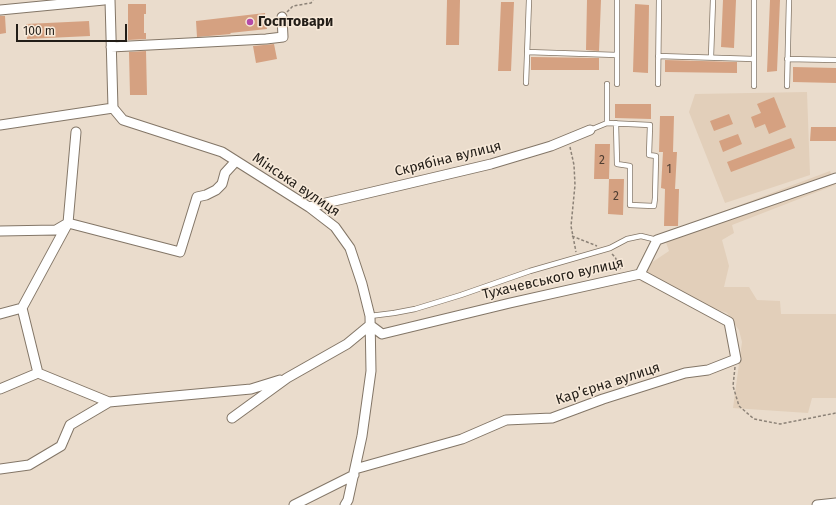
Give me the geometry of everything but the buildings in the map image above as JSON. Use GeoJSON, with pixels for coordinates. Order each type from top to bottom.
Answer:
{"type":"FeatureCollection","features":[{"type":"Feature","properties":{"kind":"street"},"geometry":{"type":"LineString","coordinates":[[0,10],[104,0]]}},
{"type":"Feature","properties":{"kind":"street"},"geometry":{"type":"LineString","coordinates":[[0,125],[113,108],[110,0]]}},
{"type":"Feature","properties":{"kind":"street"},"geometry":{"type":"LineString","coordinates":[[111,47],[283,37],[282,17]]}},
{"type":"Feature","properties":{"kind":"street","name":"Мінська вулиця"},"geometry":{"type":"LineString","coordinates":[[113,108],[124,120],[222,152],[309,208],[335,227],[350,248],[362,284],[370,321],[371,371],[362,436],[346,505]]}},
{"type":"Feature","properties":{"kind":"street","name":"Скрябіна вулиця"},"geometry":{"type":"LineString","coordinates":[[309,208],[491,164],[551,146],[590,130]]}},
{"type":"Feature","properties":{"kind":"street"},"geometry":{"type":"LineString","coordinates":[[38,373],[22,308],[68,223],[76,132]]}},
{"type":"Feature","properties":{"kind":"street"},"geometry":{"type":"LineString","coordinates":[[0,231],[56,230],[68,223],[180,252],[197,197],[206,195],[216,190],[222,184],[225,173],[236,161]]}},
{"type":"Feature","properties":{"kind":"street"},"geometry":{"type":"LineString","coordinates":[[657,240],[836,178]]}},
{"type":"Feature","properties":{"kind":"street","name":"Тухачевського вулиця"},"geometry":{"type":"LineString","coordinates":[[370,321],[382,334],[510,303],[640,274],[657,240]]}},
{"type":"Feature","properties":{"kind":"street"},"geometry":{"type":"LineString","coordinates":[[640,274],[729,322],[736,359]]}},
{"type":"Feature","properties":{"kind":"street"},"geometry":{"type":"LineString","coordinates":[[0,314],[22,308]]}},
{"type":"Feature","properties":{"kind":"street"},"geometry":{"type":"LineString","coordinates":[[232,418],[287,378],[347,344],[370,321]]}},
{"type":"Feature","properties":{"kind":"street","name":"Кар’єрна вулиця"},"geometry":{"type":"LineString","coordinates":[[294,505],[354,472],[462,439],[506,420],[552,418],[603,399],[685,374],[708,370],[736,359]]}},
{"type":"Feature","properties":{"kind":"street"},"geometry":{"type":"LineString","coordinates":[[0,389],[38,373],[109,402]]}},
{"type":"Feature","properties":{"kind":"street"},"geometry":{"type":"LineString","coordinates":[[0,469],[28,465],[61,446],[70,424],[109,402],[251,389],[287,378]]}},
{"type":"Feature","properties":{"kind":"street"},"geometry":{"type":"LineString","coordinates":[[817,505],[836,503]]}},
{"type":"Feature","properties":{"kind":"lane"},"geometry":{"type":"LineString","coordinates":[[526,83],[529,0]]}},
{"type":"Feature","properties":{"kind":"lane"},"geometry":{"type":"LineString","coordinates":[[617,0],[617,84]]}},
{"type":"Feature","properties":{"kind":"lane"},"geometry":{"type":"LineString","coordinates":[[658,84],[659,0]]}},
{"type":"Feature","properties":{"kind":"lane"},"geometry":{"type":"LineString","coordinates":[[711,57],[713,0]]}},
{"type":"Feature","properties":{"kind":"lane"},"geometry":{"type":"LineString","coordinates":[[754,0],[754,86]]}},
{"type":"Feature","properties":{"kind":"lane"},"geometry":{"type":"LineString","coordinates":[[787,86],[789,0]]}},
{"type":"Feature","properties":{"kind":"lane"},"geometry":{"type":"LineString","coordinates":[[527,52],[617,54]]}},
{"type":"Feature","properties":{"kind":"lane"},"geometry":{"type":"LineString","coordinates":[[658,56],[754,59]]}},
{"type":"Feature","properties":{"kind":"lane"},"geometry":{"type":"LineString","coordinates":[[787,59],[836,60]]}},
{"type":"Feature","properties":{"kind":"lane"},"geometry":{"type":"LineString","coordinates":[[607,84],[607,123]]}},
{"type":"Feature","properties":{"kind":"lane"},"geometry":{"type":"LineString","coordinates":[[590,130],[607,123],[616,123],[650,124],[650,155],[656,156],[654,206],[630,206],[630,166],[617,164],[616,123]]}},
{"type":"Feature","properties":{"kind":"lane"},"geometry":{"type":"LineString","coordinates":[[370,321],[394,313],[415,309],[530,271],[610,248],[627,239],[641,236],[657,240]]}},
{"type":"Feature","properties":{"kind":"path"},"geometry":{"type":"LineString","coordinates":[[282,17],[293,6],[311,3],[313,0]]}},
{"type":"Feature","properties":{"kind":"path"},"geometry":{"type":"LineString","coordinates":[[568,139],[574,165],[575,185],[571,226],[578,257]]}},
{"type":"Feature","properties":{"kind":"path"},"geometry":{"type":"LineString","coordinates":[[736,359],[733,386],[735,393],[739,406],[754,419],[780,424],[836,413]]}},
{"type":"Feature","properties":{"kind":"shaded area"},"geometry":{"type":"Polygon","coordinates":[[[807,92],[810,175],[725,203],[689,112],[695,94],[807,92]]]}},
{"type":"Feature","properties":{"kind":"shaded area"},"geometry":{"type":"Polygon","coordinates":[[[830,171],[835,185],[732,225],[734,233],[722,240],[729,266],[724,287],[749,287],[757,300],[780,301],[781,314],[836,314],[836,398],[812,398],[808,413],[733,408],[742,342],[739,330],[727,313],[641,282],[651,263],[669,251],[663,234],[830,171]]]}},
{"type":"Feature","properties":{"kind":"place","name":"Госптовари"},"geometry":{"type":"Point","coordinates":[250,22]}}]}
